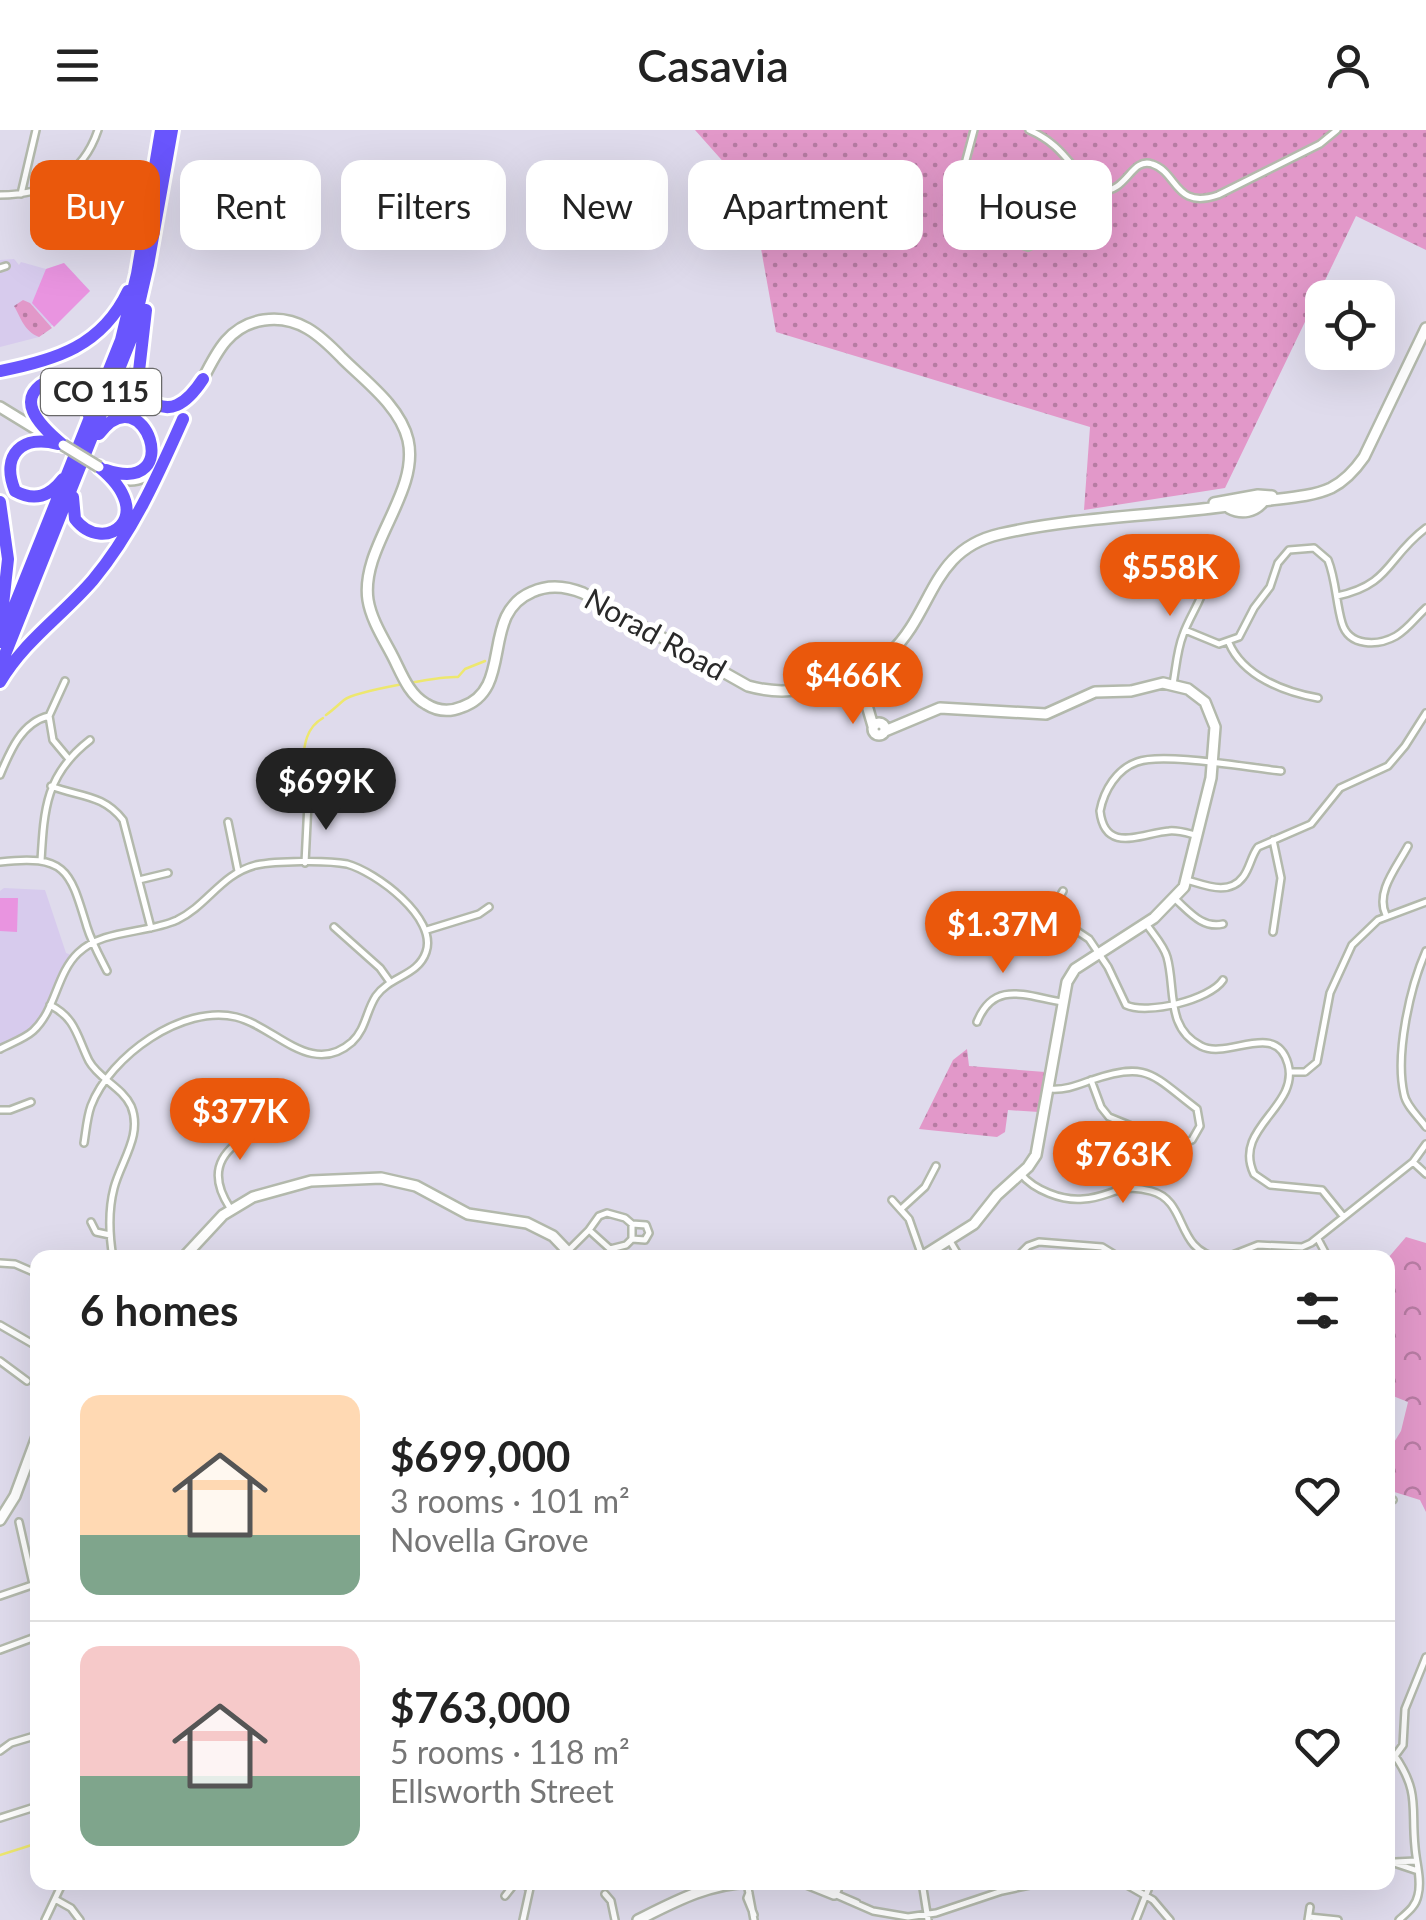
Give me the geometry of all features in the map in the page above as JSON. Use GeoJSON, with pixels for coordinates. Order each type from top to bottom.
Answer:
{"type":"FeatureCollection","features":[{"type":"Feature","properties":{"kind":"highway","name":"CO 115"},"geometry":{"type":"LineString","coordinates":[[159,160],[162,130]]}},
{"type":"Feature","properties":{"kind":"highway","name":"CO 115"},"geometry":{"type":"LineString","coordinates":[[160,181],[172,130]]}},
{"type":"Feature","properties":{"kind":"highway"},"geometry":{"type":"LineString","coordinates":[[0,371],[63,356],[90,340],[105,326],[129,287],[141,250]]}},
{"type":"Feature","properties":{"kind":"highway","name":"CO 115"},"geometry":{"type":"LineString","coordinates":[[0,642],[131,339],[146,250]]}},
{"type":"Feature","properties":{"kind":"highway"},"geometry":{"type":"LineString","coordinates":[[150,250],[140,385],[151,402],[169,408],[186,401],[203,379]]}},
{"type":"Feature","properties":{"kind":"highway"},"geometry":{"type":"LineString","coordinates":[[63,445],[37,422],[32,407],[38,388],[60,377],[76,382],[88,398],[90,411],[72,501],[73,513],[82,527],[99,534],[121,525],[128,505],[120,485],[99,467]]}},
{"type":"Feature","properties":{"kind":"highway"},"geometry":{"type":"LineString","coordinates":[[63,445],[39,440],[16,447],[6,466],[11,486],[28,497],[45,495],[56,488],[100,431],[116,418],[137,421],[149,432],[153,450],[139,470],[122,474],[99,467]]}},
{"type":"Feature","properties":{"kind":"highway"},"geometry":{"type":"LineString","coordinates":[[0,682],[38,631],[77,597],[112,557],[138,514],[184,418]]}},
{"type":"Feature","properties":{"kind":"highway","name":"CO 115"},"geometry":{"type":"LineString","coordinates":[[0,667],[81,456]]}},
{"type":"Feature","properties":{"kind":"highway"},"geometry":{"type":"LineString","coordinates":[[0,502],[8,559],[0,627]]}},
{"type":"Feature","properties":{"kind":"street"},"geometry":{"type":"LineString","coordinates":[[21,194],[36,130]]}},
{"type":"Feature","properties":{"kind":"street"},"geometry":{"type":"LineString","coordinates":[[0,195],[46,188],[73,171],[87,154],[98,130]]}},
{"type":"Feature","properties":{"kind":"street"},"geometry":{"type":"LineString","coordinates":[[967,160],[974,130]]}},
{"type":"Feature","properties":{"kind":"street"},"geometry":{"type":"LineString","coordinates":[[1029,130],[1054,142],[1070,160]]}},
{"type":"Feature","properties":{"kind":"street"},"geometry":{"type":"LineString","coordinates":[[1112,190],[1137,166],[1152,164],[1183,194],[1210,198],[1320,144],[1337,130]]}},
{"type":"Feature","properties":{"kind":"street","name":"Norad Road"},"geometry":{"type":"LineString","coordinates":[[99,467],[124,480],[147,476],[159,464],[222,345],[238,330],[264,320],[292,322],[321,337],[398,417],[408,439],[408,464],[367,589],[370,610],[407,684],[423,703],[455,710],[475,701],[492,678],[498,633],[508,610],[528,593],[562,587],[583,593],[748,686],[778,692],[809,690],[883,660],[911,628],[943,570],[986,538],[1023,530],[1227,507],[1333,487],[1358,466],[1426,328]]}},
{"type":"Feature","properties":{"kind":"street"},"geometry":{"type":"LineString","coordinates":[[0,407],[99,467]]}},
{"type":"Feature","properties":{"kind":"street","name":"Norad Road"},"geometry":{"type":"LineString","coordinates":[[1151,515],[1258,495],[1295,496]]}},
{"type":"Feature","properties":{"kind":"street"},"geometry":{"type":"LineString","coordinates":[[1336,596],[1365,590],[1393,567],[1402,548],[1426,528]]}},
{"type":"Feature","properties":{"kind":"street"},"geometry":{"type":"LineString","coordinates":[[1184,630],[1210,642],[1229,643],[1244,630],[1270,587],[1278,564],[1290,550],[1304,547],[1322,552],[1331,566],[1345,632],[1359,642],[1398,635],[1426,608]]}},
{"type":"Feature","properties":{"kind":"street"},"geometry":{"type":"LineString","coordinates":[[1173,684],[1184,630],[1208,579],[1202,551]]}},
{"type":"Feature","properties":{"kind":"street"},"geometry":{"type":"LineString","coordinates":[[1229,643],[1240,664],[1293,692],[1318,698]]}},
{"type":"Feature","properties":{"kind":"street"},"geometry":{"type":"LineString","coordinates":[[859,670],[863,690],[880,726]]}},
{"type":"Feature","properties":{"kind":"street"},"geometry":{"type":"LineString","coordinates":[[859,670],[880,726]]}},
{"type":"Feature","properties":{"kind":"street"},"geometry":{"type":"LineString","coordinates":[[64,681],[49,716],[53,740],[68,758]]}},
{"type":"Feature","properties":{"kind":"street"},"geometry":{"type":"LineString","coordinates":[[809,690],[845,682],[863,690]]}},
{"type":"Feature","properties":{"kind":"street"},"geometry":{"type":"LineString","coordinates":[[880,726],[948,708],[1046,714],[1095,692],[1173,684],[1197,694],[1210,709],[1215,727],[1212,764],[1187,880],[1146,924],[1070,975],[1038,1149],[1021,1174],[997,1195],[974,1224],[934,1250]]}},
{"type":"Feature","properties":{"kind":"street"},"geometry":{"type":"LineString","coordinates":[[1187,880],[1215,888],[1230,886],[1245,875],[1258,846],[1317,819],[1340,788],[1388,766],[1406,746],[1426,712]]}},
{"type":"Feature","properties":{"kind":"street"},"geometry":{"type":"LineString","coordinates":[[0,775],[26,728],[34,720],[49,716]]}},
{"type":"Feature","properties":{"kind":"street"},"geometry":{"type":"LineString","coordinates":[[41,862],[51,786],[68,758],[90,740]]}},
{"type":"Feature","properties":{"kind":"street"},"geometry":{"type":"LineString","coordinates":[[1198,836],[1171,831],[1123,839],[1106,828],[1102,803],[1116,776],[1137,762],[1155,759],[1281,772]]}},
{"type":"Feature","properties":{"kind":"street"},"geometry":{"type":"LineString","coordinates":[[51,786],[96,797],[115,810],[126,826],[151,928]]}},
{"type":"Feature","properties":{"kind":"street"},"geometry":{"type":"LineString","coordinates":[[283,786],[308,804],[305,863]]}},
{"type":"Feature","properties":{"kind":"street"},"geometry":{"type":"LineString","coordinates":[[228,822],[238,871]]}},
{"type":"Feature","properties":{"kind":"street"},"geometry":{"type":"LineString","coordinates":[[1273,840],[1281,878],[1273,932]]}},
{"type":"Feature","properties":{"kind":"street"},"geometry":{"type":"LineString","coordinates":[[1387,916],[1384,892],[1408,846]]}},
{"type":"Feature","properties":{"kind":"street"},"geometry":{"type":"LineString","coordinates":[[0,862],[41,862],[61,868],[72,880],[92,942],[108,971]]}},
{"type":"Feature","properties":{"kind":"street"},"geometry":{"type":"LineString","coordinates":[[0,1049],[33,1031],[72,958],[92,942],[173,922],[238,871],[264,864],[305,863],[338,863],[359,869],[410,907],[427,930],[428,945],[421,962],[412,972],[390,982],[375,998],[359,1034],[334,1052],[305,1052],[249,1021],[210,1015],[184,1021],[130,1054],[107,1080],[92,1104],[84,1142]]}},
{"type":"Feature","properties":{"kind":"street"},"geometry":{"type":"LineString","coordinates":[[140,880],[168,874]]}},
{"type":"Feature","properties":{"kind":"street"},"geometry":{"type":"LineString","coordinates":[[1063,890],[1055,906],[1059,919],[1081,931],[1099,953],[1126,1005],[1142,1010],[1210,994],[1223,980]]}},
{"type":"Feature","properties":{"kind":"street"},"geometry":{"type":"LineString","coordinates":[[1174,898],[1203,923],[1223,924]]}},
{"type":"Feature","properties":{"kind":"street"},"geometry":{"type":"LineString","coordinates":[[1289,1072],[1306,1072],[1314,1066],[1330,993],[1345,956],[1369,927],[1426,902]]}},
{"type":"Feature","properties":{"kind":"street"},"geometry":{"type":"LineString","coordinates":[[427,930],[480,914],[488,907]]}},
{"type":"Feature","properties":{"kind":"street"},"geometry":{"type":"LineString","coordinates":[[1146,924],[1166,954],[1172,1003],[1181,1027],[1197,1044],[1207,1049],[1229,1050],[1266,1042],[1282,1052],[1289,1072],[1281,1098],[1256,1130],[1251,1144],[1250,1166],[1260,1181],[1322,1190],[1343,1216]]}},
{"type":"Feature","properties":{"kind":"street"},"geometry":{"type":"LineString","coordinates":[[334,927],[390,982]]}},
{"type":"Feature","properties":{"kind":"street"},"geometry":{"type":"LineString","coordinates":[[1426,951],[1412,987],[1402,1063],[1406,1100],[1426,1128]]}},
{"type":"Feature","properties":{"kind":"street"},"geometry":{"type":"LineString","coordinates":[[976,1022],[988,1002],[1000,994],[1062,1002]]}},
{"type":"Feature","properties":{"kind":"street"},"geometry":{"type":"LineString","coordinates":[[50,1005],[72,1021],[90,1061],[126,1099],[135,1122],[133,1140],[112,1194],[112,1250]]}},
{"type":"Feature","properties":{"kind":"street"},"geometry":{"type":"LineString","coordinates":[[1047,1088],[1066,1089],[1091,1080],[1122,1070],[1152,1075],[1198,1109],[1200,1126],[1192,1140],[1178,1144],[1115,1120],[1101,1108],[1091,1080]]}},
{"type":"Feature","properties":{"kind":"street"},"geometry":{"type":"LineString","coordinates":[[0,1110],[31,1102]]}},
{"type":"Feature","properties":{"kind":"street"},"geometry":{"type":"LineString","coordinates":[[230,1208],[220,1188],[222,1159],[238,1140],[262,1126]]}},
{"type":"Feature","properties":{"kind":"street"},"geometry":{"type":"LineString","coordinates":[[1246,1250],[1258,1246],[1302,1246],[1318,1238],[1413,1162],[1426,1144]]}},
{"type":"Feature","properties":{"kind":"street"},"geometry":{"type":"LineString","coordinates":[[1413,1162],[1426,1174]]}},
{"type":"Feature","properties":{"kind":"street"},"geometry":{"type":"LineString","coordinates":[[901,1209],[924,1186],[936,1166]]}},
{"type":"Feature","properties":{"kind":"street"},"geometry":{"type":"LineString","coordinates":[[1021,1174],[1033,1187],[1075,1199],[1086,1200],[1114,1189],[1159,1193],[1176,1211],[1198,1250]]}},
{"type":"Feature","properties":{"kind":"street"},"geometry":{"type":"LineString","coordinates":[[189,1250],[230,1208],[262,1193],[311,1181],[390,1178],[416,1186],[468,1214],[528,1223],[547,1232],[567,1250]]}},
{"type":"Feature","properties":{"kind":"street"},"geometry":{"type":"LineString","coordinates":[[892,1200],[909,1219],[919,1250]]}},
{"type":"Feature","properties":{"kind":"street"},"geometry":{"type":"LineString","coordinates":[[574,1250],[599,1216],[607,1213],[632,1224],[646,1225],[650,1233],[645,1240],[632,1239]]}},
{"type":"Feature","properties":{"kind":"street"},"geometry":{"type":"LineString","coordinates":[[91,1222],[96,1232],[110,1235]]}},
{"type":"Feature","properties":{"kind":"street"},"geometry":{"type":"LineString","coordinates":[[589,1230],[610,1248],[626,1246],[632,1239],[632,1224]]}},
{"type":"Feature","properties":{"kind":"street"},"geometry":{"type":"LineString","coordinates":[[1318,1238],[1326,1250]]}},
{"type":"Feature","properties":{"kind":"street"},"geometry":{"type":"LineString","coordinates":[[950,1241],[955,1250]]}},
{"type":"Feature","properties":{"kind":"street"},"geometry":{"type":"LineString","coordinates":[[1024,1250],[1039,1242],[1107,1250]]}},
{"type":"Feature","properties":{"kind":"street"},"geometry":{"type":"LineString","coordinates":[[0,1262],[30,1271]]}},
{"type":"Feature","properties":{"kind":"street"},"geometry":{"type":"LineString","coordinates":[[0,1325],[30,1342]]}},
{"type":"Feature","properties":{"kind":"street"},"geometry":{"type":"LineString","coordinates":[[0,1361],[27,1381]]}},
{"type":"Feature","properties":{"kind":"street"},"geometry":{"type":"LineString","coordinates":[[0,1520],[30,1468]]}},
{"type":"Feature","properties":{"kind":"street"},"geometry":{"type":"LineString","coordinates":[[20,1522],[30,1563]]}},
{"type":"Feature","properties":{"kind":"street"},"geometry":{"type":"LineString","coordinates":[[0,1596],[30,1585]]}},
{"type":"Feature","properties":{"kind":"street"},"geometry":{"type":"LineString","coordinates":[[0,1650],[30,1639]]}},
{"type":"Feature","properties":{"kind":"street"},"geometry":{"type":"LineString","coordinates":[[1395,1754],[1404,1745],[1406,1709],[1426,1657]]}},
{"type":"Feature","properties":{"kind":"street"},"geometry":{"type":"LineString","coordinates":[[0,1751],[11,1742],[30,1737]]}},
{"type":"Feature","properties":{"kind":"street"},"geometry":{"type":"LineString","coordinates":[[1395,1763],[1410,1782],[1420,1889],[1416,1901],[1400,1920]]}},
{"type":"Feature","properties":{"kind":"street"},"geometry":{"type":"LineString","coordinates":[[0,1818],[30,1809]]}},
{"type":"Feature","properties":{"kind":"street"},"geometry":{"type":"LineString","coordinates":[[1395,1862],[1416,1861]]}},
{"type":"Feature","properties":{"kind":"street"},"geometry":{"type":"LineString","coordinates":[[1395,1864],[1418,1871]]}},
{"type":"Feature","properties":{"kind":"street"},"geometry":{"type":"LineString","coordinates":[[45,1920],[59,1890]]}},
{"type":"Feature","properties":{"kind":"street"},"geometry":{"type":"LineString","coordinates":[[505,1896],[511,1890]]}},
{"type":"Feature","properties":{"kind":"street"},"geometry":{"type":"LineString","coordinates":[[524,1920],[530,1890]]}},
{"type":"Feature","properties":{"kind":"street"},"geometry":{"type":"LineString","coordinates":[[638,1920],[701,1890]]}},
{"type":"Feature","properties":{"kind":"street"},"geometry":{"type":"LineString","coordinates":[[748,1890],[754,1918]]}},
{"type":"Feature","properties":{"kind":"street"},"geometry":{"type":"LineString","coordinates":[[824,1890],[891,1916],[928,1918],[1007,1890]]}},
{"type":"Feature","properties":{"kind":"street"},"geometry":{"type":"LineString","coordinates":[[834,1894],[836,1890]]}},
{"type":"Feature","properties":{"kind":"street"},"geometry":{"type":"LineString","coordinates":[[923,1890],[928,1918]]}},
{"type":"Feature","properties":{"kind":"street"},"geometry":{"type":"LineString","coordinates":[[1136,1890],[1158,1904],[1170,1920]]}},
{"type":"Feature","properties":{"kind":"street"},"geometry":{"type":"LineString","coordinates":[[1136,1920],[1147,1890]]}},
{"type":"Feature","properties":{"kind":"street"},"geometry":{"type":"LineString","coordinates":[[604,1894],[611,1901],[616,1920]]}},
{"type":"Feature","properties":{"kind":"street"},"geometry":{"type":"LineString","coordinates":[[56,1899],[71,1908],[80,1920]]}},
{"type":"Feature","properties":{"kind":"street"},"geometry":{"type":"LineString","coordinates":[[1310,1907],[1309,1918],[1338,1920]]}},
{"type":"Feature","properties":{"kind":"shaded area"},"geometry":{"type":"Polygon","coordinates":[[[14,259],[19,265],[21,262],[46,269],[64,263],[90,291],[39,337],[0,347],[0,260],[14,259]]]}},
{"type":"Feature","properties":{"kind":"shaded area"},"geometry":{"type":"Polygon","coordinates":[[[64,263],[90,291],[54,327],[32,303],[46,269],[64,263]]]}},
{"type":"Feature","properties":{"kind":"shaded area"},"geometry":{"type":"Polygon","coordinates":[[[45,890],[66,953],[71,955],[39,1020],[29,1030],[0,1045],[0,891],[45,890]]]}},
{"type":"Feature","properties":{"kind":"shaded area"},"geometry":{"type":"Polygon","coordinates":[[[0,898],[18,898],[17,932],[0,931],[0,898]]]}},
{"type":"Feature","properties":{"kind":"green space"},"geometry":{"type":"Polygon","coordinates":[[[695,130],[1426,130],[1426,250],[1356,216],[1325,280],[1305,280],[1305,322],[1225,488],[1084,510],[1090,427],[776,332],[761,250],[923,250],[923,160],[722,160],[695,130]]]}},
{"type":"Feature","properties":{"kind":"green space"},"geometry":{"type":"Polygon","coordinates":[[[23,300],[52,328],[39,337],[23,324],[14,306],[23,300]]]}},
{"type":"Feature","properties":{"kind":"green space"},"geometry":{"type":"Polygon","coordinates":[[[967,1049],[969,1066],[1045,1072],[1039,1112],[1008,1110],[1005,1132],[997,1137],[919,1129],[953,1060],[967,1049]]]}},
{"type":"Feature","properties":{"kind":"green space"},"geometry":{"type":"Polygon","coordinates":[[[1406,1237],[1426,1243],[1426,1512],[1420,1500],[1395,1492],[1395,1441],[1408,1402],[1395,1397],[1395,1250],[1406,1237]]]}},
{"type":"Feature","properties":{"kind":"waterway"},"geometry":{"type":"LineString","coordinates":[[326,715],[351,696],[458,677],[465,669],[485,661]]}},
{"type":"Feature","properties":{"kind":"waterway"},"geometry":{"type":"LineString","coordinates":[[298,787],[306,740],[323,718]]}},
{"type":"Feature","properties":{"kind":"waterway"},"geometry":{"type":"LineString","coordinates":[[0,1855],[30,1846]]}}]}
